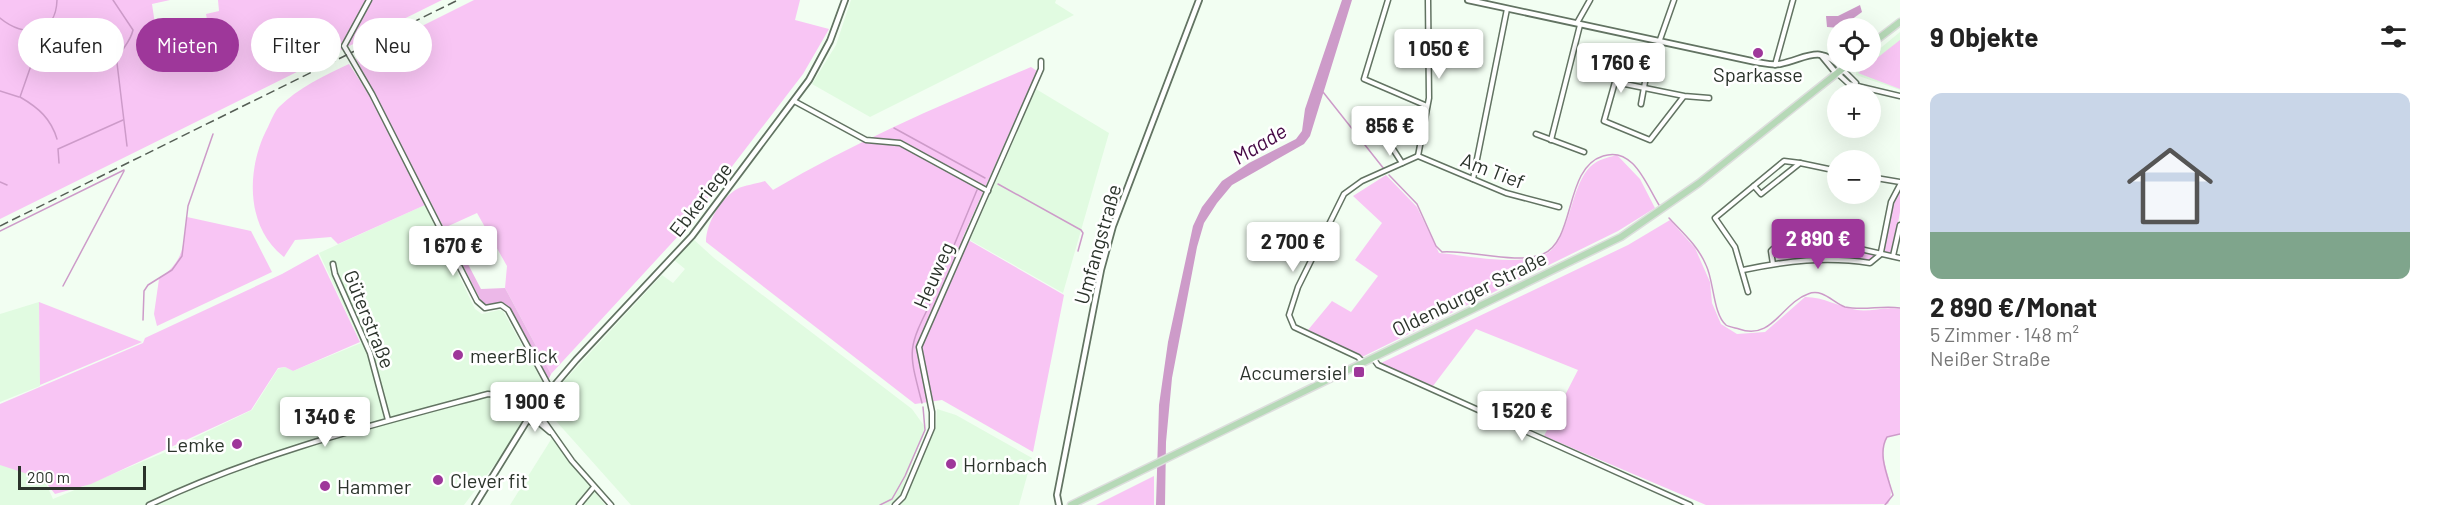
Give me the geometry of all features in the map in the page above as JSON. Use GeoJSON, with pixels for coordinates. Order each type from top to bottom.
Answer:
{"type":"FeatureCollection","features":[{"type":"Feature","properties":{"kind":"main road"},"geometry":{"type":"LineString","coordinates":[[1881,37],[1900,22]]}},
{"type":"Feature","properties":{"kind":"main road","name":"Oldenburger Straße"},"geometry":{"type":"LineString","coordinates":[[1071,505],[1621,237],[1646,222],[1699,183],[1838,72]]}},
{"type":"Feature","properties":{"kind":"street"},"geometry":{"type":"LineString","coordinates":[[369,0],[344,46],[372,94],[477,301],[485,308],[501,305],[508,310],[551,390]]}},
{"type":"Feature","properties":{"kind":"street","name":"Ebkeriege"},"geometry":{"type":"LineString","coordinates":[[533,409],[692,236],[794,101],[820,62],[838,24],[845,0]]}},
{"type":"Feature","properties":{"kind":"street","name":"Umfangstraße"},"geometry":{"type":"LineString","coordinates":[[1059,505],[1057,495],[1101,270],[1113,226],[1198,0]]}},
{"type":"Feature","properties":{"kind":"street"},"geometry":{"type":"LineString","coordinates":[[1388,0],[1364,79],[1427,106]]}},
{"type":"Feature","properties":{"kind":"street"},"geometry":{"type":"LineString","coordinates":[[1363,362],[1358,357],[1294,327],[1290,311],[1316,248],[1344,194],[1362,181],[1418,156],[1427,106],[1428,0]]}},
{"type":"Feature","properties":{"kind":"street"},"geometry":{"type":"LineString","coordinates":[[1468,0],[1775,65],[1807,55],[1820,55],[1827,61]]}},
{"type":"Feature","properties":{"kind":"street"},"geometry":{"type":"LineString","coordinates":[[1551,140],[1578,24],[1590,0]]}},
{"type":"Feature","properties":{"kind":"street"},"geometry":{"type":"LineString","coordinates":[[1641,104],[1658,42],[1674,0]]}},
{"type":"Feature","properties":{"kind":"street"},"geometry":{"type":"LineString","coordinates":[[1775,65],[1793,0]]}},
{"type":"Feature","properties":{"kind":"street"},"geometry":{"type":"LineString","coordinates":[[1473,179],[1508,9]]}},
{"type":"Feature","properties":{"kind":"street","name":"Heuweg"},"geometry":{"type":"LineString","coordinates":[[895,505],[903,497],[932,428],[932,412],[919,347],[1041,69],[1041,61]]}},
{"type":"Feature","properties":{"kind":"street"},"geometry":{"type":"LineString","coordinates":[[1840,72],[1844,81],[1900,96]]}},
{"type":"Feature","properties":{"kind":"street"},"geometry":{"type":"LineString","coordinates":[[1684,96],[1650,140],[1604,121],[1612,84],[1618,82],[1684,96],[1709,98]]}},
{"type":"Feature","properties":{"kind":"street"},"geometry":{"type":"LineString","coordinates":[[794,101],[866,140],[900,143],[988,191]]}},
{"type":"Feature","properties":{"kind":"street"},"geometry":{"type":"LineString","coordinates":[[1536,134],[1584,152]]}},
{"type":"Feature","properties":{"kind":"street"},"geometry":{"type":"LineString","coordinates":[[1393,149],[1402,164]]}},
{"type":"Feature","properties":{"kind":"street","name":"Am Tief"},"geometry":{"type":"LineString","coordinates":[[1418,156],[1506,193],[1559,207]]}},
{"type":"Feature","properties":{"kind":"street"},"geometry":{"type":"LineString","coordinates":[[1748,292],[1735,247],[1715,218],[1784,161],[1827,169]]}},
{"type":"Feature","properties":{"kind":"street"},"geometry":{"type":"LineString","coordinates":[[1754,186],[1761,194],[1800,163]]}},
{"type":"Feature","properties":{"kind":"street"},"geometry":{"type":"LineString","coordinates":[[1743,270],[1773,264],[1832,258],[1870,263],[1881,253],[1891,202],[1900,183],[1881,179]]}},
{"type":"Feature","properties":{"kind":"street"},"geometry":{"type":"LineString","coordinates":[[1893,256],[1900,225]]}},
{"type":"Feature","properties":{"kind":"street"},"geometry":{"type":"LineString","coordinates":[[1773,264],[1771,251],[1773,249],[1818,244],[1900,258]]}},
{"type":"Feature","properties":{"kind":"street","name":"Güterstraße"},"geometry":{"type":"LineString","coordinates":[[333,264],[335,274],[370,354],[388,420]]}},
{"type":"Feature","properties":{"kind":"street"},"geometry":{"type":"LineString","coordinates":[[1373,358],[1378,365],[1690,505]]}},
{"type":"Feature","properties":{"kind":"street"},"geometry":{"type":"LineString","coordinates":[[149,505],[252,461],[388,420],[493,394],[506,396],[533,409]]}},
{"type":"Feature","properties":{"kind":"street"},"geometry":{"type":"LineString","coordinates":[[533,409],[535,420],[553,434],[611,505]]}},
{"type":"Feature","properties":{"kind":"street"},"geometry":{"type":"LineString","coordinates":[[533,409],[535,420]]}},
{"type":"Feature","properties":{"kind":"street"},"geometry":{"type":"LineString","coordinates":[[475,505],[522,434],[535,420]]}},
{"type":"Feature","properties":{"kind":"street"},"geometry":{"type":"LineString","coordinates":[[579,505],[594,487]]}},
{"type":"Feature","properties":{"kind":"shaded area"},"geometry":{"type":"Polygon","coordinates":[[[0,0],[170,0],[152,4],[154,18],[136,18],[136,72],[239,72],[239,18],[207,18],[206,14],[219,11],[218,0],[442,0],[406,18],[353,18],[353,44],[341,50],[341,18],[251,18],[251,72],[297,72],[0,219],[0,0]]]}},
{"type":"Feature","properties":{"kind":"shaded area"},"geometry":{"type":"Polygon","coordinates":[[[474,0],[800,0],[795,20],[829,29],[803,74],[681,233],[551,374],[505,288],[507,266],[477,213],[444,228],[363,72],[432,72],[432,21],[474,0]]]}},
{"type":"Feature","properties":{"kind":"shaded area"},"geometry":{"type":"Polygon","coordinates":[[[851,0],[1056,0],[1055,3],[1074,15],[870,117],[812,84],[836,45],[851,0]]]}},
{"type":"Feature","properties":{"kind":"shaded area"},"geometry":{"type":"Polygon","coordinates":[[[1342,0],[1352,0],[1310,136],[1304,144],[1232,185],[1204,223],[1197,247],[1172,378],[1166,442],[1165,505],[1156,505],[1159,405],[1168,342],[1193,226],[1202,207],[1222,181],[1249,163],[1296,139],[1302,131],[1305,109],[1342,0]]]}},
{"type":"Feature","properties":{"kind":"shaded area"},"geometry":{"type":"Polygon","coordinates":[[[1860,5],[1862,12],[1854,18],[1827,18],[1827,27],[1826,16],[1838,16],[1860,5]]]}},
{"type":"Feature","properties":{"kind":"shaded area"},"geometry":{"type":"Polygon","coordinates":[[[1900,32],[1900,90],[1856,75],[1856,72],[1881,72],[1881,48],[1900,32]]]}},
{"type":"Feature","properties":{"kind":"shaded area"},"geometry":{"type":"Polygon","coordinates":[[[1900,40],[1900,89],[1858,73],[1881,72],[1881,55],[1900,40]]]}},
{"type":"Feature","properties":{"kind":"shaded area"},"geometry":{"type":"Polygon","coordinates":[[[349,64],[370,96],[425,205],[338,244],[331,237],[295,240],[284,257],[271,244],[262,230],[256,213],[253,178],[261,143],[276,111],[286,100],[312,82],[333,72],[341,72],[341,68],[349,64]]]}},
{"type":"Feature","properties":{"kind":"shaded area"},"geometry":{"type":"Polygon","coordinates":[[[1031,67],[1037,71],[963,237],[1064,295],[1033,452],[942,400],[915,404],[706,242],[708,228],[715,213],[725,199],[737,189],[765,181],[773,190],[868,139],[1031,67]]]}},
{"type":"Feature","properties":{"kind":"shaded area"},"geometry":{"type":"Polygon","coordinates":[[[1036,89],[1109,133],[1063,293],[970,240],[1036,89]]]}},
{"type":"Feature","properties":{"kind":"shaded area"},"geometry":{"type":"Polygon","coordinates":[[[1617,155],[1640,179],[1655,208],[1618,231],[1362,357],[1308,330],[1332,301],[1351,312],[1378,276],[1355,260],[1382,223],[1353,196],[1386,175],[1417,207],[1439,253],[1490,259],[1529,259],[1551,250],[1559,240],[1586,172],[1595,163],[1617,155]]]}},
{"type":"Feature","properties":{"kind":"shaded area"},"geometry":{"type":"Polygon","coordinates":[[[1900,188],[1900,212],[1893,251],[1888,254],[1883,249],[1891,210],[1900,188]]]}},
{"type":"Feature","properties":{"kind":"shaded area"},"geometry":{"type":"Polygon","coordinates":[[[425,205],[475,309],[482,314],[503,311],[546,388],[536,401],[523,401],[518,406],[523,421],[514,439],[464,505],[0,505],[0,462],[43,477],[53,499],[163,453],[252,410],[278,369],[285,367],[293,371],[361,343],[319,253],[425,205]]]}},
{"type":"Feature","properties":{"kind":"shaded area"},"geometry":{"type":"Polygon","coordinates":[[[187,217],[251,231],[272,272],[157,326],[154,314],[159,279],[178,259],[187,217]]]}},
{"type":"Feature","properties":{"kind":"shaded area"},"geometry":{"type":"Polygon","coordinates":[[[1670,220],[1695,248],[1710,282],[1712,303],[1721,324],[1737,334],[1765,332],[1805,297],[1857,310],[1900,309],[1900,434],[1887,437],[1883,454],[1891,488],[1888,504],[1706,505],[1544,436],[1578,370],[1476,329],[1433,386],[1381,363],[1628,245],[1670,220]]]}},
{"type":"Feature","properties":{"kind":"shaded area"},"geometry":{"type":"Polygon","coordinates":[[[448,226],[481,289],[505,288],[551,374],[548,381],[509,308],[501,303],[486,305],[482,303],[444,228],[448,226]]]}},
{"type":"Feature","properties":{"kind":"shaded area"},"geometry":{"type":"Polygon","coordinates":[[[692,238],[714,258],[912,409],[925,427],[899,498],[889,505],[631,505],[548,412],[546,407],[551,395],[662,275],[673,283],[685,269],[674,260],[692,238]]]}},
{"type":"Feature","properties":{"kind":"shaded area"},"geometry":{"type":"Polygon","coordinates":[[[1818,246],[1873,254],[1875,257],[1868,261],[1833,256],[1780,261],[1774,254],[1776,251],[1818,246]]]}},
{"type":"Feature","properties":{"kind":"shaded area"},"geometry":{"type":"Polygon","coordinates":[[[318,254],[360,342],[293,371],[285,367],[278,368],[251,410],[91,484],[55,494],[43,479],[0,465],[0,404],[143,343],[145,338],[282,274],[318,254]]]}},
{"type":"Feature","properties":{"kind":"shaded area"},"geometry":{"type":"Polygon","coordinates":[[[39,302],[40,386],[0,402],[0,314],[39,302]]]}},
{"type":"Feature","properties":{"kind":"shaded area"},"geometry":{"type":"Polygon","coordinates":[[[39,302],[142,342],[40,385],[39,302]]]}},
{"type":"Feature","properties":{"kind":"shaded area"},"geometry":{"type":"Polygon","coordinates":[[[937,409],[956,415],[1032,458],[1019,505],[901,505],[936,427],[937,409]]]}},
{"type":"Feature","properties":{"kind":"shaded area"},"geometry":{"type":"Polygon","coordinates":[[[552,438],[605,505],[510,505],[552,438]]]}},
{"type":"Feature","properties":{"kind":"shaded area"},"geometry":{"type":"Polygon","coordinates":[[[1154,476],[1154,505],[1096,505],[1154,476]]]}},
{"type":"Feature","properties":{"kind":"waterway"},"geometry":{"type":"LineString","coordinates":[[0,18],[19,29],[37,30],[45,27],[51,21],[57,0]]}},
{"type":"Feature","properties":{"kind":"waterway"},"geometry":{"type":"LineString","coordinates":[[113,0],[133,30],[117,63],[127,146]]}},
{"type":"Feature","properties":{"kind":"waterway"},"geometry":{"type":"LineString","coordinates":[[29,72],[20,97],[43,115],[57,139]]}},
{"type":"Feature","properties":{"kind":"waterway"},"geometry":{"type":"LineString","coordinates":[[0,91],[19,97]]}},
{"type":"Feature","properties":{"kind":"waterway"},"geometry":{"type":"LineString","coordinates":[[1323,92],[1384,169]]}},
{"type":"Feature","properties":{"kind":"waterway"},"geometry":{"type":"LineString","coordinates":[[59,163],[58,149],[123,120]]}},
{"type":"Feature","properties":{"kind":"waterway"},"geometry":{"type":"LineString","coordinates":[[894,128],[985,178]]}},
{"type":"Feature","properties":{"kind":"waterway"},"geometry":{"type":"LineString","coordinates":[[143,320],[144,291],[148,285],[172,270],[182,256],[188,206],[213,134]]}},
{"type":"Feature","properties":{"kind":"waterway"},"geometry":{"type":"LineString","coordinates":[[1389,175],[1417,204],[1436,246],[1442,252],[1507,258],[1543,254],[1553,246],[1561,234],[1582,174],[1591,163],[1603,156],[1613,154],[1623,156],[1630,162],[1637,169],[1659,205]]}},
{"type":"Feature","properties":{"kind":"waterway"},"geometry":{"type":"LineString","coordinates":[[0,231],[124,170]]}},
{"type":"Feature","properties":{"kind":"waterway"},"geometry":{"type":"LineString","coordinates":[[63,286],[124,171]]}},
{"type":"Feature","properties":{"kind":"waterway"},"geometry":{"type":"LineString","coordinates":[[0,182],[7,185]]}},
{"type":"Feature","properties":{"kind":"waterway"},"geometry":{"type":"LineString","coordinates":[[998,184],[1081,230],[1083,233],[1078,251]]}},
{"type":"Feature","properties":{"kind":"waterway"},"geometry":{"type":"LineString","coordinates":[[935,291],[977,190]]}},
{"type":"Feature","properties":{"kind":"waterway"},"geometry":{"type":"LineString","coordinates":[[1669,218],[1703,258],[1709,272],[1716,305],[1726,325],[1750,331],[1760,330],[1768,326],[1799,299],[1813,293],[1823,294],[1845,307],[1900,308]]}},
{"type":"Feature","properties":{"kind":"waterway"},"geometry":{"type":"LineString","coordinates":[[922,403],[914,371],[912,350],[914,340],[932,300]]}},
{"type":"Feature","properties":{"kind":"waterway"},"geometry":{"type":"LineString","coordinates":[[880,505],[892,499],[905,476],[925,430],[923,407]]}},
{"type":"Feature","properties":{"kind":"waterway"},"geometry":{"type":"LineString","coordinates":[[1885,505],[1893,495],[1884,466],[1884,444],[1887,437],[1900,434]]}},
{"type":"Feature","properties":{"kind":"railway"},"geometry":{"type":"LineString","coordinates":[[0,226],[458,0]]}},
{"type":"Feature","properties":{"kind":"place","name":"Sparkasse"},"geometry":{"type":"Point","coordinates":[1758,53]}},
{"type":"Feature","properties":{"kind":"place","name":"meerBlick"},"geometry":{"type":"Point","coordinates":[458,355]}},
{"type":"Feature","properties":{"kind":"place","name":"Accumersiel"},"geometry":{"type":"Point","coordinates":[1359,372]}},
{"type":"Feature","properties":{"kind":"place","name":"Lemke"},"geometry":{"type":"Point","coordinates":[237,444]}},
{"type":"Feature","properties":{"kind":"place","name":"Hornbach"},"geometry":{"type":"Point","coordinates":[951,464]}},
{"type":"Feature","properties":{"kind":"place","name":"Clever fit"},"geometry":{"type":"Point","coordinates":[438,480]}},
{"type":"Feature","properties":{"kind":"place","name":"Hammer"},"geometry":{"type":"Point","coordinates":[325,486]}},
{"type":"Feature","properties":{"kind":"water label","name":"Maade"},"geometry":{"type":"Point","coordinates":[1259,143]}}]}
